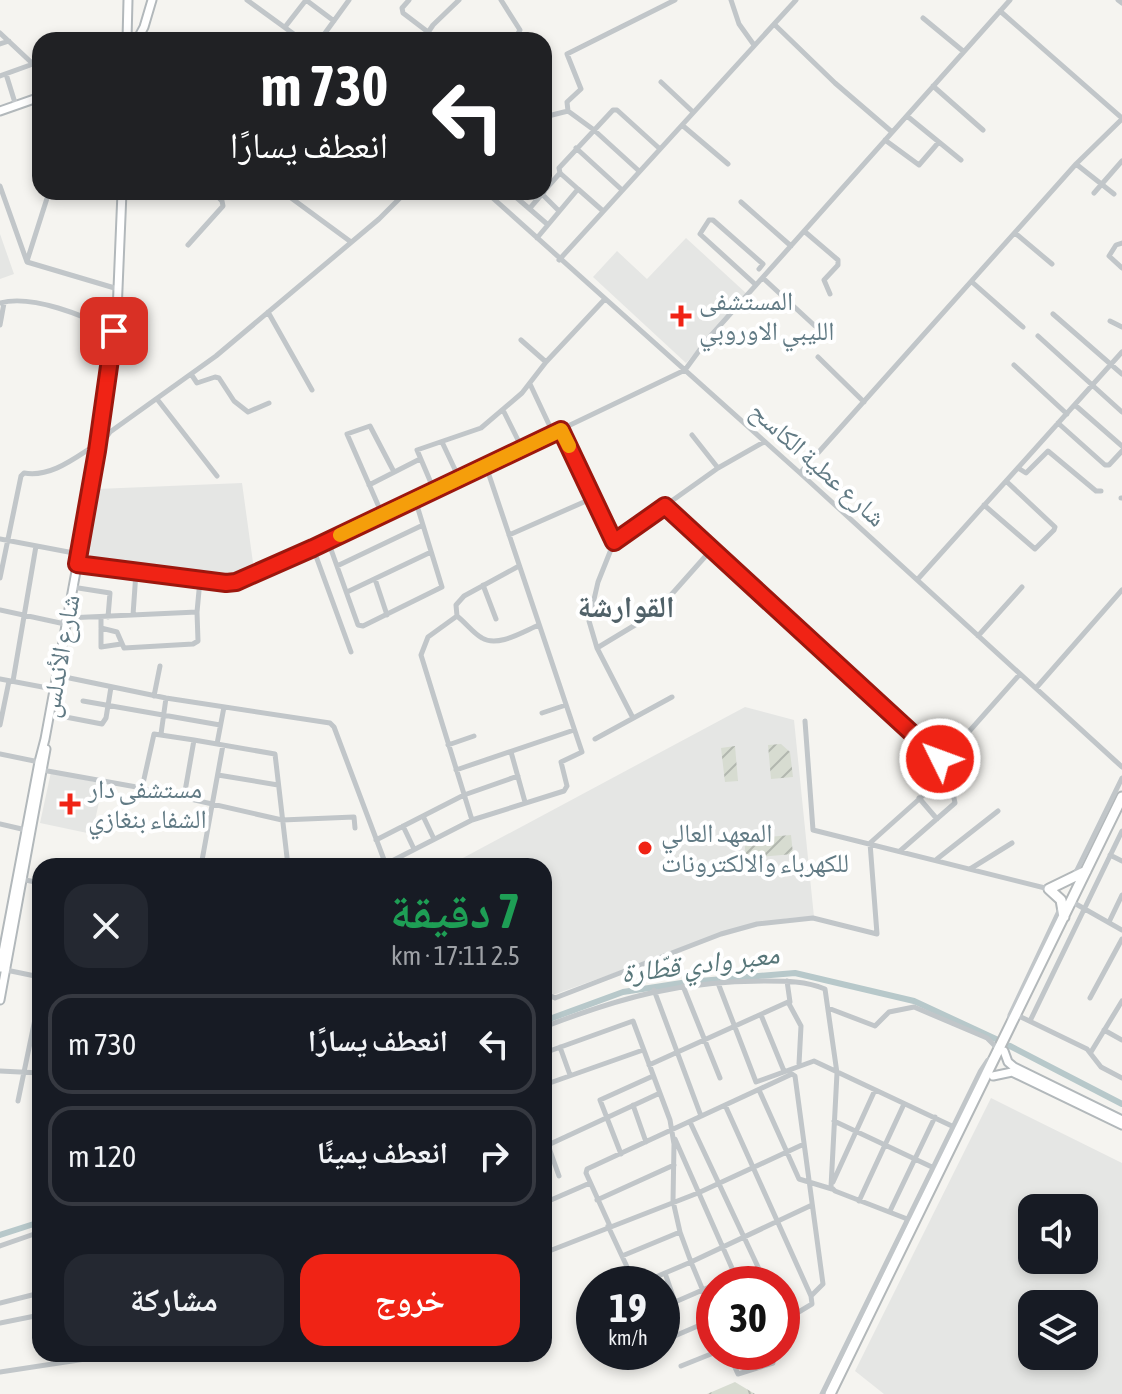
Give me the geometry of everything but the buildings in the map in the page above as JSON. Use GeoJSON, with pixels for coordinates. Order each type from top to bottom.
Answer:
{"type":"FeatureCollection","features":[{"type":"Feature","properties":{"kind":"highway"},"geometry":{"type":"LineString","coordinates":[[1000,1053],[1032,974],[1064,917],[1105,823],[1122,797]]}},
{"type":"Feature","properties":{"kind":"highway"},"geometry":{"type":"LineString","coordinates":[[833,1394],[866,1313],[957,1128],[986,1075],[1025,1019],[1080,906],[1122,808]]}},
{"type":"Feature","properties":{"kind":"highway"},"geometry":{"type":"LineString","coordinates":[[1064,917],[1063,905],[1049,889],[1086,871]]}},
{"type":"Feature","properties":{"kind":"highway"},"geometry":{"type":"LineString","coordinates":[[833,1394],[986,1075]]}},
{"type":"Feature","properties":{"kind":"main road"},"geometry":{"type":"LineString","coordinates":[[127,32],[128,0]]}},
{"type":"Feature","properties":{"kind":"main road"},"geometry":{"type":"LineString","coordinates":[[141,32],[152,0]]}},
{"type":"Feature","properties":{"kind":"main road"},"geometry":{"type":"LineString","coordinates":[[0,111],[32,100]]}},
{"type":"Feature","properties":{"kind":"main road","name":"شارع الأندلس"},"geometry":{"type":"LineString","coordinates":[[2,969],[97,447],[114,331],[122,200]]}},
{"type":"Feature","properties":{"kind":"main road","name":"شارع الأندلس"},"geometry":{"type":"LineString","coordinates":[[0,1000],[4,926],[20,879],[26,830],[40,767]]}},
{"type":"Feature","properties":{"kind":"main road"},"geometry":{"type":"LineString","coordinates":[[1000,1053],[1013,1069],[1122,1122]]}},
{"type":"Feature","properties":{"kind":"main road"},"geometry":{"type":"LineString","coordinates":[[986,1075],[1013,1069]]}},
{"type":"Feature","properties":{"kind":"street"},"geometry":{"type":"LineString","coordinates":[[247,0],[292,32]]}},
{"type":"Feature","properties":{"kind":"street"},"geometry":{"type":"LineString","coordinates":[[285,27],[306,0],[334,21]]}},
{"type":"Feature","properties":{"kind":"street"},"geometry":{"type":"LineString","coordinates":[[409,0],[402,8],[403,13],[428,32],[459,0]]}},
{"type":"Feature","properties":{"kind":"street"},"geometry":{"type":"LineString","coordinates":[[501,0],[519,32]]}},
{"type":"Feature","properties":{"kind":"street"},"geometry":{"type":"LineString","coordinates":[[639,171],[568,111],[567,102],[581,89],[568,53],[675,0]]}},
{"type":"Feature","properties":{"kind":"street"},"geometry":{"type":"LineString","coordinates":[[731,0],[739,24],[754,45]]}},
{"type":"Feature","properties":{"kind":"street"},"geometry":{"type":"LineString","coordinates":[[559,260],[796,0]]}},
{"type":"Feature","properties":{"kind":"street"},"geometry":{"type":"LineString","coordinates":[[77,564],[236,582],[685,370],[707,340],[1010,0]]}},
{"type":"Feature","properties":{"kind":"street"},"geometry":{"type":"LineString","coordinates":[[326,32],[346,1]]}},
{"type":"Feature","properties":{"kind":"street"},"geometry":{"type":"LineString","coordinates":[[800,473],[1076,164],[1122,118],[1000,11]]}},
{"type":"Feature","properties":{"kind":"street"},"geometry":{"type":"LineString","coordinates":[[923,18],[963,51]]}},
{"type":"Feature","properties":{"kind":"street"},"geometry":{"type":"LineString","coordinates":[[774,24],[892,132]]}},
{"type":"Feature","properties":{"kind":"street"},"geometry":{"type":"LineString","coordinates":[[0,33],[32,60]]}},
{"type":"Feature","properties":{"kind":"street"},"geometry":{"type":"LineString","coordinates":[[0,44],[9,41]]}},
{"type":"Feature","properties":{"kind":"street"},"geometry":{"type":"LineString","coordinates":[[16,106],[3,75],[32,64]]}},
{"type":"Feature","properties":{"kind":"street"},"geometry":{"type":"LineString","coordinates":[[661,82],[693,112]]}},
{"type":"Feature","properties":{"kind":"street"},"geometry":{"type":"LineString","coordinates":[[933,86],[983,130]]}},
{"type":"Feature","properties":{"kind":"street"},"geometry":{"type":"LineString","coordinates":[[603,211],[560,173],[559,168],[576,148],[613,110],[617,110],[660,149]]}},
{"type":"Feature","properties":{"kind":"street"},"geometry":{"type":"LineString","coordinates":[[552,115],[568,111]]}},
{"type":"Feature","properties":{"kind":"street"},"geometry":{"type":"LineString","coordinates":[[907,116],[961,160]]}},
{"type":"Feature","properties":{"kind":"street"},"geometry":{"type":"LineString","coordinates":[[682,125],[728,164]]}},
{"type":"Feature","properties":{"kind":"street"},"geometry":{"type":"LineString","coordinates":[[885,140],[919,165],[938,143]]}},
{"type":"Feature","properties":{"kind":"street"},"geometry":{"type":"LineString","coordinates":[[576,148],[622,190]]}},
{"type":"Feature","properties":{"kind":"street"},"geometry":{"type":"LineString","coordinates":[[1094,193],[1122,161]]}},
{"type":"Feature","properties":{"kind":"street"},"geometry":{"type":"LineString","coordinates":[[1076,164],[1114,194]]}},
{"type":"Feature","properties":{"kind":"street"},"geometry":{"type":"LineString","coordinates":[[552,182],[560,173]]}},
{"type":"Feature","properties":{"kind":"street"},"geometry":{"type":"LineString","coordinates":[[0,186],[27,262]]}},
{"type":"Feature","properties":{"kind":"street"},"geometry":{"type":"LineString","coordinates":[[537,238],[578,189]]}},
{"type":"Feature","properties":{"kind":"street"},"geometry":{"type":"LineString","coordinates":[[27,262],[46,200]]}},
{"type":"Feature","properties":{"kind":"street"},"geometry":{"type":"LineString","coordinates":[[188,245],[223,206],[221,200]]}},
{"type":"Feature","properties":{"kind":"street"},"geometry":{"type":"LineString","coordinates":[[294,200],[351,242]]}},
{"type":"Feature","properties":{"kind":"street"},"geometry":{"type":"LineString","coordinates":[[0,578],[3,540],[24,473],[38,474],[59,467],[97,447],[110,432],[191,374],[268,312],[397,200]]}},
{"type":"Feature","properties":{"kind":"street","name":"شارع عطية الكاسح"},"geometry":{"type":"LineString","coordinates":[[497,200],[559,260],[800,473],[1122,767]]}},
{"type":"Feature","properties":{"kind":"street"},"geometry":{"type":"LineString","coordinates":[[520,200],[547,224]]}},
{"type":"Feature","properties":{"kind":"street"},"geometry":{"type":"LineString","coordinates":[[529,208],[537,200]]}},
{"type":"Feature","properties":{"kind":"street"},"geometry":{"type":"LineString","coordinates":[[550,200],[559,211]]}},
{"type":"Feature","properties":{"kind":"street"},"geometry":{"type":"LineString","coordinates":[[741,202],[791,246]]}},
{"type":"Feature","properties":{"kind":"street"},"geometry":{"type":"LineString","coordinates":[[756,285],[700,234],[709,220],[713,220],[763,264],[759,269]]}},
{"type":"Feature","properties":{"kind":"street"},"geometry":{"type":"LineString","coordinates":[[804,231],[838,260],[838,265],[824,280],[830,294]]}},
{"type":"Feature","properties":{"kind":"street"},"geometry":{"type":"LineString","coordinates":[[1015,233],[1052,264]]}},
{"type":"Feature","properties":{"kind":"street"},"geometry":{"type":"LineString","coordinates":[[1122,243],[1116,245],[1109,256],[1122,268]]}},
{"type":"Feature","properties":{"kind":"street"},"geometry":{"type":"LineString","coordinates":[[27,262],[118,289]]}},
{"type":"Feature","properties":{"kind":"street"},"geometry":{"type":"LineString","coordinates":[[763,277],[815,326]]}},
{"type":"Feature","properties":{"kind":"street"},"geometry":{"type":"LineString","coordinates":[[972,282],[1023,327]]}},
{"type":"Feature","properties":{"kind":"street"},"geometry":{"type":"LineString","coordinates":[[434,490],[418,449],[481,428],[530,384],[546,362],[604,300]]}},
{"type":"Feature","properties":{"kind":"street"},"geometry":{"type":"LineString","coordinates":[[0,325],[2,303],[23,301],[72,313],[114,331]]}},
{"type":"Feature","properties":{"kind":"street"},"geometry":{"type":"LineString","coordinates":[[268,312],[312,390]]}},
{"type":"Feature","properties":{"kind":"street"},"geometry":{"type":"LineString","coordinates":[[1053,314],[1122,374]]}},
{"type":"Feature","properties":{"kind":"street"},"geometry":{"type":"LineString","coordinates":[[1110,321],[1122,327]]}},
{"type":"Feature","properties":{"kind":"street"},"geometry":{"type":"LineString","coordinates":[[1038,336],[1122,412]]}},
{"type":"Feature","properties":{"kind":"street"},"geometry":{"type":"LineString","coordinates":[[521,340],[546,362]]}},
{"type":"Feature","properties":{"kind":"street"},"geometry":{"type":"LineString","coordinates":[[917,580],[1122,352]]}},
{"type":"Feature","properties":{"kind":"street"},"geometry":{"type":"LineString","coordinates":[[818,357],[864,402]]}},
{"type":"Feature","properties":{"kind":"street"},"geometry":{"type":"LineString","coordinates":[[1014,365],[1067,414]]}},
{"type":"Feature","properties":{"kind":"street"},"geometry":{"type":"LineString","coordinates":[[191,374],[197,383],[219,378],[234,401],[248,412],[269,403]]}},
{"type":"Feature","properties":{"kind":"street"},"geometry":{"type":"LineString","coordinates":[[530,384],[553,433]]}},
{"type":"Feature","properties":{"kind":"street"},"geometry":{"type":"LineString","coordinates":[[157,399],[217,476]]}},
{"type":"Feature","properties":{"kind":"street"},"geometry":{"type":"LineString","coordinates":[[1058,423],[1105,465],[1109,465],[1122,448],[1075,405]]}},
{"type":"Feature","properties":{"kind":"street"},"geometry":{"type":"LineString","coordinates":[[503,410],[522,448]]}},
{"type":"Feature","properties":{"kind":"street"},"geometry":{"type":"LineString","coordinates":[[382,514],[346,436],[370,426],[394,472]]}},
{"type":"Feature","properties":{"kind":"street"},"geometry":{"type":"LineString","coordinates":[[561,430],[614,542]]}},
{"type":"Feature","properties":{"kind":"street"},"geometry":{"type":"LineString","coordinates":[[692,435],[718,468]]}},
{"type":"Feature","properties":{"kind":"street"},"geometry":{"type":"LineString","coordinates":[[442,442],[459,478]]}},
{"type":"Feature","properties":{"kind":"street"},"geometry":{"type":"LineString","coordinates":[[633,718],[597,648],[589,613],[614,542],[718,468],[764,442]]}},
{"type":"Feature","properties":{"kind":"street"},"geometry":{"type":"LineString","coordinates":[[1018,468],[1027,472],[1048,451],[1096,491],[1101,491]]}},
{"type":"Feature","properties":{"kind":"street"},"geometry":{"type":"LineString","coordinates":[[369,485],[420,459]]}},
{"type":"Feature","properties":{"kind":"street"},"geometry":{"type":"LineString","coordinates":[[398,858],[472,820],[566,788],[561,762],[582,752],[486,466]]}},
{"type":"Feature","properties":{"kind":"street"},"geometry":{"type":"LineString","coordinates":[[984,505],[1035,549],[1054,530],[1055,527],[1006,481]]}},
{"type":"Feature","properties":{"kind":"street"},"geometry":{"type":"LineString","coordinates":[[509,535],[593,498]]}},
{"type":"Feature","properties":{"kind":"street"},"geometry":{"type":"LineString","coordinates":[[328,541],[360,626],[387,615],[441,588],[415,499]]}},
{"type":"Feature","properties":{"kind":"street"},"geometry":{"type":"LineString","coordinates":[[665,506],[940,759],[950,753],[1020,674]]}},
{"type":"Feature","properties":{"kind":"street"},"geometry":{"type":"LineString","coordinates":[[337,566],[423,525]]}},
{"type":"Feature","properties":{"kind":"street"},"geometry":{"type":"LineString","coordinates":[[3,540],[79,554]]}},
{"type":"Feature","properties":{"kind":"street"},"geometry":{"type":"LineString","coordinates":[[0,725],[36,546]]}},
{"type":"Feature","properties":{"kind":"street"},"geometry":{"type":"LineString","coordinates":[[313,548],[351,652]]}},
{"type":"Feature","properties":{"kind":"street"},"geometry":{"type":"LineString","coordinates":[[597,648],[655,613],[711,550]]}},
{"type":"Feature","properties":{"kind":"street"},"geometry":{"type":"LineString","coordinates":[[347,592],[431,552]]}},
{"type":"Feature","properties":{"kind":"street"},"geometry":{"type":"LineString","coordinates":[[472,820],[421,651],[428,637],[457,616],[459,600],[519,566]]}},
{"type":"Feature","properties":{"kind":"street"},"geometry":{"type":"LineString","coordinates":[[133,615],[136,572]]}},
{"type":"Feature","properties":{"kind":"street"},"geometry":{"type":"LineString","coordinates":[[375,579],[387,615]]}},
{"type":"Feature","properties":{"kind":"street"},"geometry":{"type":"LineString","coordinates":[[101,628],[117,632],[124,648],[196,643],[200,580]]}},
{"type":"Feature","properties":{"kind":"street"},"geometry":{"type":"LineString","coordinates":[[483,585],[496,619]]}},
{"type":"Feature","properties":{"kind":"street"},"geometry":{"type":"LineString","coordinates":[[72,587],[110,593],[101,628],[101,647],[121,644]]}},
{"type":"Feature","properties":{"kind":"street"},"geometry":{"type":"LineString","coordinates":[[978,636],[1022,587]]}},
{"type":"Feature","properties":{"kind":"street"},"geometry":{"type":"LineString","coordinates":[[1035,689],[1122,590]]}},
{"type":"Feature","properties":{"kind":"street"},"geometry":{"type":"LineString","coordinates":[[0,610],[66,621],[197,612]]}},
{"type":"Feature","properties":{"kind":"street"},"geometry":{"type":"LineString","coordinates":[[457,616],[478,636],[490,641],[501,640],[539,625]]}},
{"type":"Feature","properties":{"kind":"street"},"geometry":{"type":"LineString","coordinates":[[154,696],[160,666]]}},
{"type":"Feature","properties":{"kind":"street"},"geometry":{"type":"LineString","coordinates":[[55,675],[154,696],[330,723],[383,858]]}},
{"type":"Feature","properties":{"kind":"street"},"geometry":{"type":"LineString","coordinates":[[0,679],[53,689]]}},
{"type":"Feature","properties":{"kind":"street"},"geometry":{"type":"LineString","coordinates":[[50,714],[102,724],[111,687]]}},
{"type":"Feature","properties":{"kind":"street"},"geometry":{"type":"LineString","coordinates":[[595,739],[672,697]]}},
{"type":"Feature","properties":{"kind":"street"},"geometry":{"type":"LineString","coordinates":[[161,734],[166,698]]}},
{"type":"Feature","properties":{"kind":"street"},"geometry":{"type":"LineString","coordinates":[[83,701],[220,725]]}},
{"type":"Feature","properties":{"kind":"street"},"geometry":{"type":"LineString","coordinates":[[542,713],[566,705]]}},
{"type":"Feature","properties":{"kind":"street"},"geometry":{"type":"LineString","coordinates":[[202,858],[218,775],[220,725],[224,707]]}},
{"type":"Feature","properties":{"kind":"street"},"geometry":{"type":"LineString","coordinates":[[805,721],[812,829],[1049,889]]}},
{"type":"Feature","properties":{"kind":"street"},"geometry":{"type":"LineString","coordinates":[[456,770],[574,730]]}},
{"type":"Feature","properties":{"kind":"street"},"geometry":{"type":"LineString","coordinates":[[142,788],[154,734],[275,754],[287,858]]}},
{"type":"Feature","properties":{"kind":"street"},"geometry":{"type":"LineString","coordinates":[[448,745],[474,736]]}},
{"type":"Feature","properties":{"kind":"street"},"geometry":{"type":"LineString","coordinates":[[184,797],[194,740]]}},
{"type":"Feature","properties":{"kind":"street"},"geometry":{"type":"LineString","coordinates":[[511,752],[525,802]]}},
{"type":"Feature","properties":{"kind":"street"},"geometry":{"type":"LineString","coordinates":[[0,754],[40,767],[282,820],[358,817],[355,828]]}},
{"type":"Feature","properties":{"kind":"street"},"geometry":{"type":"LineString","coordinates":[[218,775],[278,785]]}},
{"type":"Feature","properties":{"kind":"street"},"geometry":{"type":"LineString","coordinates":[[376,840],[464,795],[518,776]]}},
{"type":"Feature","properties":{"kind":"street"},"geometry":{"type":"LineString","coordinates":[[1074,875],[1105,823],[1122,778]]}},
{"type":"Feature","properties":{"kind":"street"},"geometry":{"type":"LineString","coordinates":[[870,843],[919,798],[940,784],[954,798],[954,803],[900,851]]}},
{"type":"Feature","properties":{"kind":"street"},"geometry":{"type":"LineString","coordinates":[[919,798],[937,819]]}},
{"type":"Feature","properties":{"kind":"street"},"geometry":{"type":"LineString","coordinates":[[936,860],[998,811]]}},
{"type":"Feature","properties":{"kind":"street"},"geometry":{"type":"LineString","coordinates":[[423,816],[434,839]]}},
{"type":"Feature","properties":{"kind":"street"},"geometry":{"type":"LineString","coordinates":[[0,824],[26,830]]}},
{"type":"Feature","properties":{"kind":"street"},"geometry":{"type":"LineString","coordinates":[[403,826],[414,849]]}},
{"type":"Feature","properties":{"kind":"street"},"geometry":{"type":"LineString","coordinates":[[1122,831],[1080,906],[1122,930]]}},
{"type":"Feature","properties":{"kind":"street"},"geometry":{"type":"LineString","coordinates":[[552,997],[721,934],[757,924],[813,918],[877,934],[870,843]]}},
{"type":"Feature","properties":{"kind":"street"},"geometry":{"type":"LineString","coordinates":[[970,869],[1012,843]]}},
{"type":"Feature","properties":{"kind":"street"},"geometry":{"type":"LineString","coordinates":[[1110,855],[1122,861]]}},
{"type":"Feature","properties":{"kind":"street"},"geometry":{"type":"LineString","coordinates":[[20,879],[32,881]]}},
{"type":"Feature","properties":{"kind":"street"},"geometry":{"type":"LineString","coordinates":[[1109,922],[1122,895]]}},
{"type":"Feature","properties":{"kind":"street"},"geometry":{"type":"LineString","coordinates":[[1032,974],[1063,905]]}},
{"type":"Feature","properties":{"kind":"street"},"geometry":{"type":"LineString","coordinates":[[1090,998],[1122,939]]}},
{"type":"Feature","properties":{"kind":"street"},"geometry":{"type":"LineString","coordinates":[[2,969],[32,975]]}},
{"type":"Feature","properties":{"kind":"street"},"geometry":{"type":"LineString","coordinates":[[787,981],[790,1003],[801,1026],[799,1065]]}},
{"type":"Feature","properties":{"kind":"street"},"geometry":{"type":"LineString","coordinates":[[552,1024],[654,990],[683,986],[787,981],[813,984],[825,989],[837,1071],[832,1188]]}},
{"type":"Feature","properties":{"kind":"street"},"geometry":{"type":"LineString","coordinates":[[718,983],[756,1082],[814,1061],[957,1128]]}},
{"type":"Feature","properties":{"kind":"street"},"geometry":{"type":"LineString","coordinates":[[683,986],[720,1078]]}},
{"type":"Feature","properties":{"kind":"street"},"geometry":{"type":"LineString","coordinates":[[654,990],[701,1116]]}},
{"type":"Feature","properties":{"kind":"street"},"geometry":{"type":"LineString","coordinates":[[1091,1052],[1122,1001]]}},
{"type":"Feature","properties":{"kind":"street"},"geometry":{"type":"LineString","coordinates":[[649,1065],[790,1003]]}},
{"type":"Feature","properties":{"kind":"street"},"geometry":{"type":"LineString","coordinates":[[828,1008],[875,1026],[889,1012],[919,1008],[987,1038],[1000,1053]]}},
{"type":"Feature","properties":{"kind":"street"},"geometry":{"type":"LineString","coordinates":[[761,1015],[784,1071]]}},
{"type":"Feature","properties":{"kind":"street"},"geometry":{"type":"LineString","coordinates":[[1025,1019],[1091,1052],[1102,1068],[1122,1078]]}},
{"type":"Feature","properties":{"kind":"street"},"geometry":{"type":"LineString","coordinates":[[552,1050],[633,1021],[672,1131],[731,1266]]}},
{"type":"Feature","properties":{"kind":"street"},"geometry":{"type":"LineString","coordinates":[[1104,1030],[1122,1040]]}},
{"type":"Feature","properties":{"kind":"street"},"geometry":{"type":"LineString","coordinates":[[18,1101],[32,1037]]}},
{"type":"Feature","properties":{"kind":"street"},"geometry":{"type":"LineString","coordinates":[[560,1047],[570,1075]]}},
{"type":"Feature","properties":{"kind":"street"},"geometry":{"type":"LineString","coordinates":[[552,1082],[643,1050]]}},
{"type":"Feature","properties":{"kind":"street"},"geometry":{"type":"LineString","coordinates":[[0,1071],[32,1073]]}},
{"type":"Feature","properties":{"kind":"street"},"geometry":{"type":"LineString","coordinates":[[627,1266],[597,1200],[587,1169],[794,1075],[823,1284],[811,1296]]}},
{"type":"Feature","properties":{"kind":"street"},"geometry":{"type":"LineString","coordinates":[[621,1154],[600,1102],[602,1098],[653,1076]]}},
{"type":"Feature","properties":{"kind":"street"},"geometry":{"type":"LineString","coordinates":[[759,1090],[799,1179],[832,1188],[912,1220]]}},
{"type":"Feature","properties":{"kind":"street"},"geometry":{"type":"LineString","coordinates":[[832,1188],[875,1090]]}},
{"type":"Feature","properties":{"kind":"street"},"geometry":{"type":"LineString","coordinates":[[552,1143],[660,1093]]}},
{"type":"Feature","properties":{"kind":"street"},"geometry":{"type":"LineString","coordinates":[[859,1201],[904,1104]]}},
{"type":"Feature","properties":{"kind":"street"},"geometry":{"type":"LineString","coordinates":[[633,1105],[646,1142]]}},
{"type":"Feature","properties":{"kind":"street"},"geometry":{"type":"LineString","coordinates":[[725,1105],[811,1296],[812,1304],[800,1310]]}},
{"type":"Feature","properties":{"kind":"street"},"geometry":{"type":"LineString","coordinates":[[890,1211],[935,1117]]}},
{"type":"Feature","properties":{"kind":"street"},"geometry":{"type":"LineString","coordinates":[[834,1121],[937,1169]]}},
{"type":"Feature","properties":{"kind":"street"},"geometry":{"type":"LineString","coordinates":[[690,1122],[757,1266]]}},
{"type":"Feature","properties":{"kind":"street"},"geometry":{"type":"LineString","coordinates":[[672,1131],[673,1201],[680,1232],[696,1274]]}},
{"type":"Feature","properties":{"kind":"street"},"geometry":{"type":"LineString","coordinates":[[552,1250],[698,1193],[804,1144]]}},
{"type":"Feature","properties":{"kind":"street"},"geometry":{"type":"LineString","coordinates":[[552,1156],[559,1176]]}},
{"type":"Feature","properties":{"kind":"street"},"geometry":{"type":"LineString","coordinates":[[597,1200],[674,1165]]}},
{"type":"Feature","properties":{"kind":"street"},"geometry":{"type":"LineString","coordinates":[[552,1200],[590,1183]]}},
{"type":"Feature","properties":{"kind":"street"},"geometry":{"type":"LineString","coordinates":[[680,1267],[812,1205]]}},
{"type":"Feature","properties":{"kind":"street"},"geometry":{"type":"LineString","coordinates":[[622,1256],[680,1232]]}},
{"type":"Feature","properties":{"kind":"street"},"geometry":{"type":"LineString","coordinates":[[0,1246],[32,1235]]}},
{"type":"Feature","properties":{"kind":"street"},"geometry":{"type":"LineString","coordinates":[[0,1303],[32,1295]]}},
{"type":"Feature","properties":{"kind":"street"},"geometry":{"type":"LineString","coordinates":[[822,1394],[866,1313]]}},
{"type":"Feature","properties":{"kind":"street"},"geometry":{"type":"LineString","coordinates":[[0,1323],[32,1317]]}},
{"type":"Feature","properties":{"kind":"street"},"geometry":{"type":"LineString","coordinates":[[681,1366],[696,1360]]}},
{"type":"Feature","properties":{"kind":"street"},"geometry":{"type":"LineString","coordinates":[[0,1372],[63,1362]]}},
{"type":"Feature","properties":{"kind":"shaded area"},"geometry":{"type":"Polygon","coordinates":[[[0,234],[14,274],[0,279],[0,234]]]}},
{"type":"Feature","properties":{"kind":"shaded area","name":"المستشفی الليبي الاوروبي"},"geometry":{"type":"Polygon","coordinates":[[[686,238],[747,294],[686,363],[593,277],[617,251],[647,279],[686,238]]]}},
{"type":"Feature","properties":{"kind":"shaded area"},"geometry":{"type":"Polygon","coordinates":[[[242,483],[254,570],[227,580],[80,560],[97,489],[242,483]]]}},
{"type":"Feature","properties":{"kind":"shaded area","name":"المعهد العالي للكهرباء والالكترونات"},"geometry":{"type":"Polygon","coordinates":[[[745,707],[794,720],[814,917],[789,918],[736,929],[553,995],[552,858],[463,858],[745,707]]]}},
{"type":"Feature","properties":{"kind":"shaded area"},"geometry":{"type":"Polygon","coordinates":[[[51,772],[103,784],[92,834],[40,823],[51,772]]]}},
{"type":"Feature","properties":{"kind":"shaded area"},"geometry":{"type":"Polygon","coordinates":[[[991,1098],[1122,1163],[1122,1394],[884,1394],[855,1371],[991,1098]]]}},
{"type":"Feature","properties":{"kind":"green space"},"geometry":{"type":"Polygon","coordinates":[[[781,744],[790,752],[793,777],[771,779],[768,745],[781,744]]]}},
{"type":"Feature","properties":{"kind":"green space"},"geometry":{"type":"Polygon","coordinates":[[[735,746],[738,781],[725,782],[721,748],[735,746]]]}},
{"type":"Feature","properties":{"kind":"green space"},"geometry":{"type":"Polygon","coordinates":[[[791,835],[793,854],[746,858],[744,839],[791,835]]]}},
{"type":"Feature","properties":{"kind":"green space"},"geometry":{"type":"Polygon","coordinates":[[[735,1382],[755,1394],[707,1394],[735,1382]]]}},
{"type":"Feature","properties":{"kind":"waterway","name":"معبر وادي قطّارة"},"geometry":{"type":"LineString","coordinates":[[552,1018],[623,992],[688,982],[795,973],[914,1001],[998,1040]]}},
{"type":"Feature","properties":{"kind":"waterway","name":"معبر وادي قطّارة"},"geometry":{"type":"LineString","coordinates":[[1010,1046],[1122,1104]]}},
{"type":"Feature","properties":{"kind":"waterway","name":"معبر وادي قطّارة"},"geometry":{"type":"LineString","coordinates":[[0,1235],[32,1225]]}},
{"type":"Feature","properties":{"kind":"slow traffic"},"geometry":{"type":"LineString","coordinates":[[340,535],[561,430],[569,446]]}},
{"type":"Feature","properties":{"kind":"place","name":"المستشفی الليبي الاوروبي"},"geometry":{"type":"Point","coordinates":[681,316]}},
{"type":"Feature","properties":{"kind":"place","name":"مستشفى دار الشفاء بنغازي"},"geometry":{"type":"Point","coordinates":[70,804]}},
{"type":"Feature","properties":{"kind":"place","name":"المعهد العالي للكهرباء والالكترونات"},"geometry":{"type":"Point","coordinates":[645,848]}},
{"type":"Feature","properties":{"kind":"district","name":"القوارشة"},"geometry":{"type":"Point","coordinates":[626,606]}},
{"type":"Feature","properties":{"kind":"route"},"geometry":{"type":"LineString","coordinates":[[114,331],[77,564],[236,582],[561,430],[614,542],[665,506],[940,759]]}}]}
